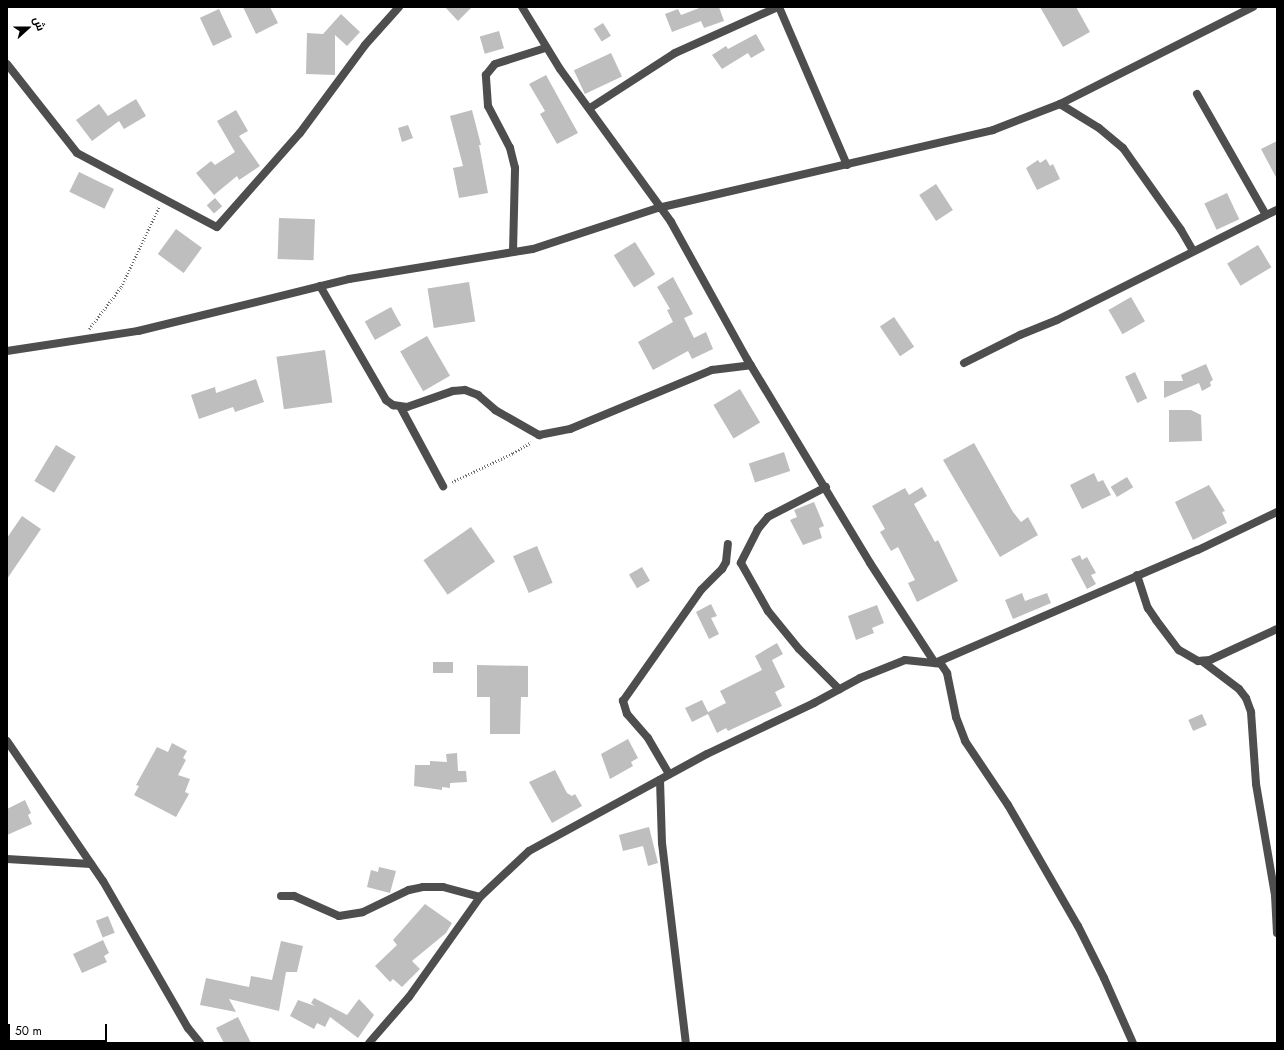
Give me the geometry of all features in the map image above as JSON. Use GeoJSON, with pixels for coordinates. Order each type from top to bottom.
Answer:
{"type":"FeatureCollection","features":[{"type":"Feature","properties":{"kind":"street"},"geometry":{"type":"LineString","coordinates":[[7,64],[77,153],[162,200],[213,226],[220,225],[300,133],[365,45],[398,7]]}},
{"type":"Feature","properties":{"kind":"street"},"geometry":{"type":"LineString","coordinates":[[522,7],[545,48],[590,108],[658,208],[682,240],[702,280],[751,365],[911,629],[935,663]]}},
{"type":"Feature","properties":{"kind":"street"},"geometry":{"type":"LineString","coordinates":[[590,108],[675,53],[778,7],[847,165]]}},
{"type":"Feature","properties":{"kind":"street"},"geometry":{"type":"LineString","coordinates":[[7,351],[138,331],[320,286],[533,249],[658,208],[993,130],[1060,104],[1253,7]]}},
{"type":"Feature","properties":{"kind":"street"},"geometry":{"type":"LineString","coordinates":[[513,252],[515,168],[509,144],[488,106],[486,75],[495,64],[545,48]]}},
{"type":"Feature","properties":{"kind":"street"},"geometry":{"type":"LineString","coordinates":[[1197,94],[1266,215]]}},
{"type":"Feature","properties":{"kind":"street"},"geometry":{"type":"LineString","coordinates":[[1060,104],[1099,128],[1123,148],[1181,230],[1193,251]]}},
{"type":"Feature","properties":{"kind":"street"},"geometry":{"type":"LineString","coordinates":[[964,363],[1277,210]]}},
{"type":"Feature","properties":{"kind":"street"},"geometry":{"type":"LineString","coordinates":[[320,286],[386,400],[401,408],[443,486]]}},
{"type":"Feature","properties":{"kind":"street"},"geometry":{"type":"LineString","coordinates":[[401,408],[453,391],[465,390],[478,395],[495,410],[539,435],[570,429],[712,370],[751,365]]}},
{"type":"Feature","properties":{"kind":"street"},"geometry":{"type":"LineString","coordinates":[[826,487],[768,517],[758,529],[741,563],[768,611],[798,649],[839,689]]}},
{"type":"Feature","properties":{"kind":"street"},"geometry":{"type":"LineString","coordinates":[[935,663],[1277,512]]}},
{"type":"Feature","properties":{"kind":"street"},"geometry":{"type":"LineString","coordinates":[[669,774],[648,738],[627,714],[623,701],[701,590],[722,569],[726,562],[728,544]]}},
{"type":"Feature","properties":{"kind":"street"},"geometry":{"type":"LineString","coordinates":[[1137,575],[1148,608],[1167,636],[1179,650],[1198,661],[1210,660],[1277,629]]}},
{"type":"Feature","properties":{"kind":"street"},"geometry":{"type":"LineString","coordinates":[[369,1043],[409,997],[480,897],[529,851],[669,774],[873,671],[905,660],[941,664],[947,673],[956,717],[965,741],[1008,805],[1078,926],[1104,978],[1133,1043]]}},
{"type":"Feature","properties":{"kind":"street"},"geometry":{"type":"LineString","coordinates":[[1202,661],[1239,689],[1246,698],[1251,712],[1256,784],[1275,895],[1277,933]]}},
{"type":"Feature","properties":{"kind":"street"},"geometry":{"type":"LineString","coordinates":[[7,741],[91,864],[188,1028],[200,1043]]}},
{"type":"Feature","properties":{"kind":"street"},"geometry":{"type":"LineString","coordinates":[[660,780],[662,843],[686,1043]]}},
{"type":"Feature","properties":{"kind":"street"},"geometry":{"type":"LineString","coordinates":[[7,859],[91,864]]}},
{"type":"Feature","properties":{"kind":"street"},"geometry":{"type":"LineString","coordinates":[[281,896],[294,896],[339,916],[363,912],[408,890],[423,887],[443,887],[480,897]]}},
{"type":"Feature","properties":{"kind":"path"},"geometry":{"type":"LineString","coordinates":[[81,339],[121,287],[162,200]]}},
{"type":"Feature","properties":{"kind":"path"},"geometry":{"type":"LineString","coordinates":[[443,486],[513,453],[539,435]]}},
{"type":"Feature","properties":{"kind":"building"},"geometry":{"type":"Polygon","coordinates":[[[243,7],[270,7],[278,23],[256,34],[243,7]]]}},
{"type":"Feature","properties":{"kind":"building"},"geometry":{"type":"Polygon","coordinates":[[[445,7],[472,7],[458,21],[445,7]]]}},
{"type":"Feature","properties":{"kind":"building"},"geometry":{"type":"Polygon","coordinates":[[[702,7],[719,7],[724,21],[704,28],[701,21],[672,32],[665,14],[678,9],[681,15],[702,7]]]}},
{"type":"Feature","properties":{"kind":"building"},"geometry":{"type":"Polygon","coordinates":[[[1040,7],[1076,7],[1090,32],[1063,47],[1040,7]]]}},
{"type":"Feature","properties":{"kind":"building"},"geometry":{"type":"Polygon","coordinates":[[[219,9],[232,37],[213,46],[200,18],[219,9]]]}},
{"type":"Feature","properties":{"kind":"building"},"geometry":{"type":"Polygon","coordinates":[[[341,14],[360,32],[347,46],[335,35],[335,75],[306,74],[307,33],[323,34],[341,14]]]}},
{"type":"Feature","properties":{"kind":"building"},"geometry":{"type":"Polygon","coordinates":[[[603,23],[611,36],[602,42],[594,29],[603,23]]]}},
{"type":"Feature","properties":{"kind":"building"},"geometry":{"type":"Polygon","coordinates":[[[499,31],[504,48],[485,54],[480,37],[499,31]]]}},
{"type":"Feature","properties":{"kind":"building"},"geometry":{"type":"Polygon","coordinates":[[[756,34],[765,50],[751,58],[748,53],[722,69],[712,55],[726,46],[728,49],[756,34]]]}},
{"type":"Feature","properties":{"kind":"building"},"geometry":{"type":"Polygon","coordinates":[[[611,53],[622,77],[585,94],[574,70],[611,53]]]}},
{"type":"Feature","properties":{"kind":"building"},"geometry":{"type":"Polygon","coordinates":[[[546,75],[578,133],[557,144],[540,114],[545,111],[529,84],[546,75]]]}},
{"type":"Feature","properties":{"kind":"building"},"geometry":{"type":"Polygon","coordinates":[[[136,99],[146,116],[124,129],[119,121],[92,141],[76,120],[99,104],[108,116],[136,99]]]}},
{"type":"Feature","properties":{"kind":"building"},"geometry":{"type":"Polygon","coordinates":[[[236,110],[248,131],[239,136],[260,166],[239,180],[237,176],[214,195],[196,173],[211,161],[215,165],[235,152],[217,121],[236,110]]]}},
{"type":"Feature","properties":{"kind":"building"},"geometry":{"type":"Polygon","coordinates":[[[472,110],[481,145],[479,145],[488,193],[459,198],[453,168],[463,166],[450,116],[472,110]]]}},
{"type":"Feature","properties":{"kind":"building"},"geometry":{"type":"Polygon","coordinates":[[[408,125],[413,138],[402,142],[398,128],[408,125]]]}},
{"type":"Feature","properties":{"kind":"building"},"geometry":{"type":"Polygon","coordinates":[[[1277,141],[1277,179],[1261,149],[1277,141]]]}},
{"type":"Feature","properties":{"kind":"building"},"geometry":{"type":"Polygon","coordinates":[[[1046,159],[1050,166],[1053,164],[1060,179],[1037,190],[1026,168],[1038,160],[1040,163],[1046,159]]]}},
{"type":"Feature","properties":{"kind":"building"},"geometry":{"type":"Polygon","coordinates":[[[79,172],[114,189],[104,209],[69,192],[79,172]]]}},
{"type":"Feature","properties":{"kind":"building"},"geometry":{"type":"Polygon","coordinates":[[[936,184],[953,210],[936,221],[919,195],[936,184]]]}},
{"type":"Feature","properties":{"kind":"building"},"geometry":{"type":"Polygon","coordinates":[[[1227,193],[1239,219],[1217,230],[1204,204],[1227,193]]]}},
{"type":"Feature","properties":{"kind":"building"},"geometry":{"type":"Polygon","coordinates":[[[215,198],[222,206],[214,214],[207,205],[215,198]]]}},
{"type":"Feature","properties":{"kind":"building"},"geometry":{"type":"Polygon","coordinates":[[[279,218],[315,219],[314,260],[278,259],[279,218]]]}},
{"type":"Feature","properties":{"kind":"building"},"geometry":{"type":"Polygon","coordinates":[[[176,229],[202,248],[184,273],[158,254],[176,229]]]}},
{"type":"Feature","properties":{"kind":"building"},"geometry":{"type":"Polygon","coordinates":[[[635,242],[655,274],[634,287],[614,255],[635,242]]]}},
{"type":"Feature","properties":{"kind":"building"},"geometry":{"type":"Polygon","coordinates":[[[1258,245],[1271,267],[1241,286],[1227,264],[1258,245]]]}},
{"type":"Feature","properties":{"kind":"building"},"geometry":{"type":"Polygon","coordinates":[[[673,277],[693,314],[684,318],[694,338],[706,332],[713,349],[692,359],[688,351],[653,370],[638,342],[673,322],[667,310],[670,309],[657,287],[673,277]]]}},
{"type":"Feature","properties":{"kind":"building"},"geometry":{"type":"Polygon","coordinates":[[[469,282],[475,322],[434,328],[428,289],[469,282]]]}},
{"type":"Feature","properties":{"kind":"building"},"geometry":{"type":"Polygon","coordinates":[[[1131,297],[1145,321],[1122,334],[1108,310],[1131,297]]]}},
{"type":"Feature","properties":{"kind":"building"},"geometry":{"type":"Polygon","coordinates":[[[391,307],[401,325],[375,340],[365,322],[391,307]]]}},
{"type":"Feature","properties":{"kind":"building"},"geometry":{"type":"Polygon","coordinates":[[[894,317],[914,347],[900,356],[880,327],[894,317]]]}},
{"type":"Feature","properties":{"kind":"building"},"geometry":{"type":"Polygon","coordinates":[[[427,336],[450,376],[423,391],[400,352],[427,336]]]}},
{"type":"Feature","properties":{"kind":"building"},"geometry":{"type":"Polygon","coordinates":[[[325,350],[332,402],[284,409],[276,357],[325,350]]]}},
{"type":"Feature","properties":{"kind":"building"},"geometry":{"type":"Polygon","coordinates":[[[1206,364],[1213,380],[1210,382],[1211,386],[1202,391],[1199,383],[1164,398],[1164,381],[1183,381],[1181,375],[1206,364]]]}},
{"type":"Feature","properties":{"kind":"building"},"geometry":{"type":"Polygon","coordinates":[[[1135,372],[1147,398],[1137,403],[1125,377],[1135,372]]]}},
{"type":"Feature","properties":{"kind":"building"},"geometry":{"type":"Polygon","coordinates":[[[256,379],[264,402],[235,412],[233,407],[199,419],[191,395],[215,387],[216,393],[256,379]]]}},
{"type":"Feature","properties":{"kind":"building"},"geometry":{"type":"Polygon","coordinates":[[[740,389],[760,422],[734,438],[713,405],[740,389]]]}},
{"type":"Feature","properties":{"kind":"building"},"geometry":{"type":"Polygon","coordinates":[[[1169,410],[1191,410],[1201,415],[1202,441],[1169,442],[1169,410]]]}},
{"type":"Feature","properties":{"kind":"building"},"geometry":{"type":"Polygon","coordinates":[[[974,443],[1013,512],[1021,522],[1028,517],[1038,535],[1000,557],[943,460],[974,443]]]}},
{"type":"Feature","properties":{"kind":"building"},"geometry":{"type":"Polygon","coordinates":[[[56,445],[76,457],[54,493],[34,481],[56,445]]]}},
{"type":"Feature","properties":{"kind":"building"},"geometry":{"type":"Polygon","coordinates":[[[784,452],[790,471],[755,482],[749,463],[784,452]]]}},
{"type":"Feature","properties":{"kind":"building"},"geometry":{"type":"Polygon","coordinates":[[[1094,473],[1098,482],[1103,480],[1111,495],[1082,509],[1070,485],[1094,473]]]}},
{"type":"Feature","properties":{"kind":"building"},"geometry":{"type":"Polygon","coordinates":[[[1127,477],[1133,487],[1117,497],[1111,487],[1127,477]]]}},
{"type":"Feature","properties":{"kind":"building"},"geometry":{"type":"Polygon","coordinates":[[[1209,485],[1225,511],[1222,512],[1227,523],[1193,540],[1175,502],[1209,485]]]}},
{"type":"Feature","properties":{"kind":"building"},"geometry":{"type":"Polygon","coordinates":[[[922,487],[927,496],[914,504],[935,542],[938,540],[958,581],[917,602],[908,583],[915,580],[898,547],[891,551],[880,532],[885,529],[872,506],[905,488],[909,495],[922,487]]]}},
{"type":"Feature","properties":{"kind":"building"},"geometry":{"type":"Polygon","coordinates":[[[814,502],[824,526],[819,528],[822,538],[803,545],[790,520],[797,517],[794,510],[814,502]]]}},
{"type":"Feature","properties":{"kind":"building"},"geometry":{"type":"Polygon","coordinates":[[[22,516],[41,529],[7,579],[7,538],[22,516]]]}},
{"type":"Feature","properties":{"kind":"building"},"geometry":{"type":"Polygon","coordinates":[[[471,527],[495,561],[448,595],[423,560],[471,527]]]}},
{"type":"Feature","properties":{"kind":"building"},"geometry":{"type":"Polygon","coordinates":[[[537,546],[553,583],[529,593],[513,556],[537,546]]]}},
{"type":"Feature","properties":{"kind":"building"},"geometry":{"type":"Polygon","coordinates":[[[1080,555],[1082,560],[1087,557],[1096,573],[1091,575],[1096,584],[1087,589],[1071,559],[1080,555]]]}},
{"type":"Feature","properties":{"kind":"building"},"geometry":{"type":"Polygon","coordinates":[[[642,567],[650,581],[637,588],[629,574],[642,567]]]}},
{"type":"Feature","properties":{"kind":"building"},"geometry":{"type":"Polygon","coordinates":[[[1022,593],[1025,601],[1047,593],[1051,603],[1013,619],[1005,600],[1022,593]]]}},
{"type":"Feature","properties":{"kind":"building"},"geometry":{"type":"Polygon","coordinates":[[[711,604],[717,616],[711,618],[719,634],[709,639],[696,612],[711,604]]]}},
{"type":"Feature","properties":{"kind":"building"},"geometry":{"type":"Polygon","coordinates":[[[877,605],[884,623],[872,628],[874,633],[856,640],[848,616],[877,605]]]}},
{"type":"Feature","properties":{"kind":"building"},"geometry":{"type":"Polygon","coordinates":[[[777,643],[783,654],[772,660],[785,687],[775,692],[782,706],[728,731],[726,728],[717,733],[708,714],[692,722],[685,708],[702,700],[708,712],[726,703],[720,691],[762,670],[755,656],[777,643]]]}},
{"type":"Feature","properties":{"kind":"building"},"geometry":{"type":"Polygon","coordinates":[[[433,662],[453,662],[453,673],[433,673],[433,662]]]}},
{"type":"Feature","properties":{"kind":"building"},"geometry":{"type":"Polygon","coordinates":[[[477,665],[528,666],[528,697],[521,697],[520,734],[490,734],[490,697],[477,697],[477,665]]]}},
{"type":"Feature","properties":{"kind":"building"},"geometry":{"type":"Polygon","coordinates":[[[1202,714],[1207,725],[1193,731],[1188,720],[1202,714]]]}},
{"type":"Feature","properties":{"kind":"building"},"geometry":{"type":"Polygon","coordinates":[[[628,739],[638,758],[631,762],[633,766],[610,779],[601,754],[628,739]]]}},
{"type":"Feature","properties":{"kind":"building"},"geometry":{"type":"Polygon","coordinates":[[[172,743],[187,751],[183,758],[186,760],[178,775],[190,779],[185,792],[189,794],[176,817],[134,795],[139,786],[136,785],[157,747],[168,752],[172,743]]]}},
{"type":"Feature","properties":{"kind":"building"},"geometry":{"type":"Polygon","coordinates":[[[457,753],[458,771],[466,771],[467,782],[450,783],[450,788],[442,787],[442,790],[414,786],[415,765],[430,765],[430,761],[447,762],[446,754],[457,753]]]}},
{"type":"Feature","properties":{"kind":"building"},"geometry":{"type":"Polygon","coordinates":[[[555,770],[567,793],[572,796],[575,794],[582,806],[552,823],[529,782],[555,770]]]}},
{"type":"Feature","properties":{"kind":"building"},"geometry":{"type":"Polygon","coordinates":[[[25,800],[31,813],[28,815],[32,824],[7,835],[7,809],[25,800]]]}},
{"type":"Feature","properties":{"kind":"building"},"geometry":{"type":"Polygon","coordinates":[[[649,827],[658,863],[648,866],[643,846],[623,851],[619,835],[649,827]]]}},
{"type":"Feature","properties":{"kind":"building"},"geometry":{"type":"Polygon","coordinates":[[[379,867],[396,871],[390,893],[367,887],[371,870],[378,872],[379,867]]]}},
{"type":"Feature","properties":{"kind":"building"},"geometry":{"type":"Polygon","coordinates":[[[425,904],[452,923],[446,933],[412,961],[420,969],[402,987],[393,979],[390,982],[375,966],[397,945],[393,940],[425,904]]]}},
{"type":"Feature","properties":{"kind":"building"},"geometry":{"type":"Polygon","coordinates":[[[108,916],[115,933],[103,938],[96,921],[108,916]]]}},
{"type":"Feature","properties":{"kind":"building"},"geometry":{"type":"Polygon","coordinates":[[[103,940],[109,953],[104,956],[107,962],[82,973],[73,954],[103,940]]]}},
{"type":"Feature","properties":{"kind":"building"},"geometry":{"type":"Polygon","coordinates":[[[281,941],[303,946],[297,972],[286,972],[279,1011],[229,999],[236,1012],[200,1005],[206,978],[249,987],[251,976],[272,980],[281,941]]]}},
{"type":"Feature","properties":{"kind":"building"},"geometry":{"type":"Polygon","coordinates":[[[314,998],[347,1015],[359,999],[374,1015],[358,1038],[330,1017],[325,1027],[317,1023],[314,1029],[290,1016],[298,1000],[315,1006],[311,1003],[314,998]]]}},
{"type":"Feature","properties":{"kind":"building"},"geometry":{"type":"Polygon","coordinates":[[[238,1017],[251,1043],[224,1043],[216,1028],[238,1017]]]}}]}
